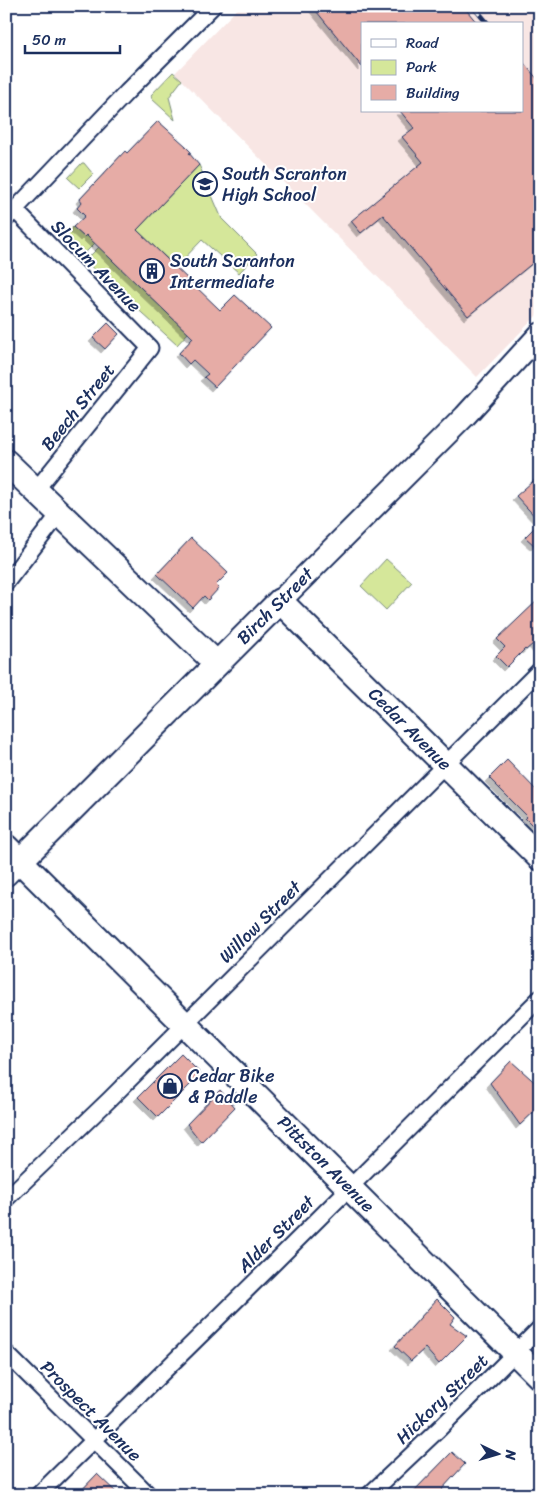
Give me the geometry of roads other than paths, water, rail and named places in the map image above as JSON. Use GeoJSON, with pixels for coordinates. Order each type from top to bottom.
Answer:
{"type":"FeatureCollection","features":[{"type":"Feature","properties":{"kind":"main road"},"geometry":{"type":"LineString","coordinates":[[6,462],[217,664]]}},
{"type":"Feature","properties":{"kind":"main road","name":"Birch Street"},"geometry":{"type":"LineString","coordinates":[[11,861],[217,664],[280,600]]}},
{"type":"Feature","properties":{"kind":"main road","name":"Cedar Avenue"},"geometry":{"type":"LineString","coordinates":[[280,600],[540,858]]}},
{"type":"Feature","properties":{"kind":"main road","name":"Pittston Avenue"},"geometry":{"type":"LineString","coordinates":[[11,861],[185,1024],[540,1376]]}},
{"type":"Feature","properties":{"kind":"street"},"geometry":{"type":"LineString","coordinates":[[11,215],[206,9]]}},
{"type":"Feature","properties":{"kind":"street","name":"Slocum Avenue"},"geometry":{"type":"LineString","coordinates":[[11,215],[150,348]]}},
{"type":"Feature","properties":{"kind":"street","name":"Birch Street"},"geometry":{"type":"LineString","coordinates":[[280,600],[465,416],[540,334]]}},
{"type":"Feature","properties":{"kind":"street","name":"Beech Street"},"geometry":{"type":"LineString","coordinates":[[36,490],[150,348]]}},
{"type":"Feature","properties":{"kind":"street"},"geometry":{"type":"LineString","coordinates":[[6,582],[60,514]]}},
{"type":"Feature","properties":{"kind":"street","name":"Willow Street"},"geometry":{"type":"LineString","coordinates":[[6,1199],[185,1024],[540,670]]}},
{"type":"Feature","properties":{"kind":"street","name":"Alder Street"},"geometry":{"type":"LineString","coordinates":[[38,1495],[540,998]]}},
{"type":"Feature","properties":{"kind":"street","name":"Hickory Street"},"geometry":{"type":"LineString","coordinates":[[369,1495],[440,1428],[540,1328]]}},
{"type":"Feature","properties":{"kind":"street","name":"Prospect Avenue"},"geometry":{"type":"LineString","coordinates":[[6,1353],[149,1495]]}},
{"type":"Feature","properties":{"kind":"railway"},"geometry":{"type":"LineString","coordinates":[[473,6],[486,22]]}},
{"type":"Feature","properties":{"kind":"place","name":"South Scranton High School"},"geometry":{"type":"Point","coordinates":[205,184]}},
{"type":"Feature","properties":{"kind":"place","name":"South Scranton Intermediate"},"geometry":{"type":"Point","coordinates":[152,271]}},
{"type":"Feature","properties":{"kind":"place","name":"Cedar Bike & Paddle"},"geometry":{"type":"Point","coordinates":[170,1086]}}]}
